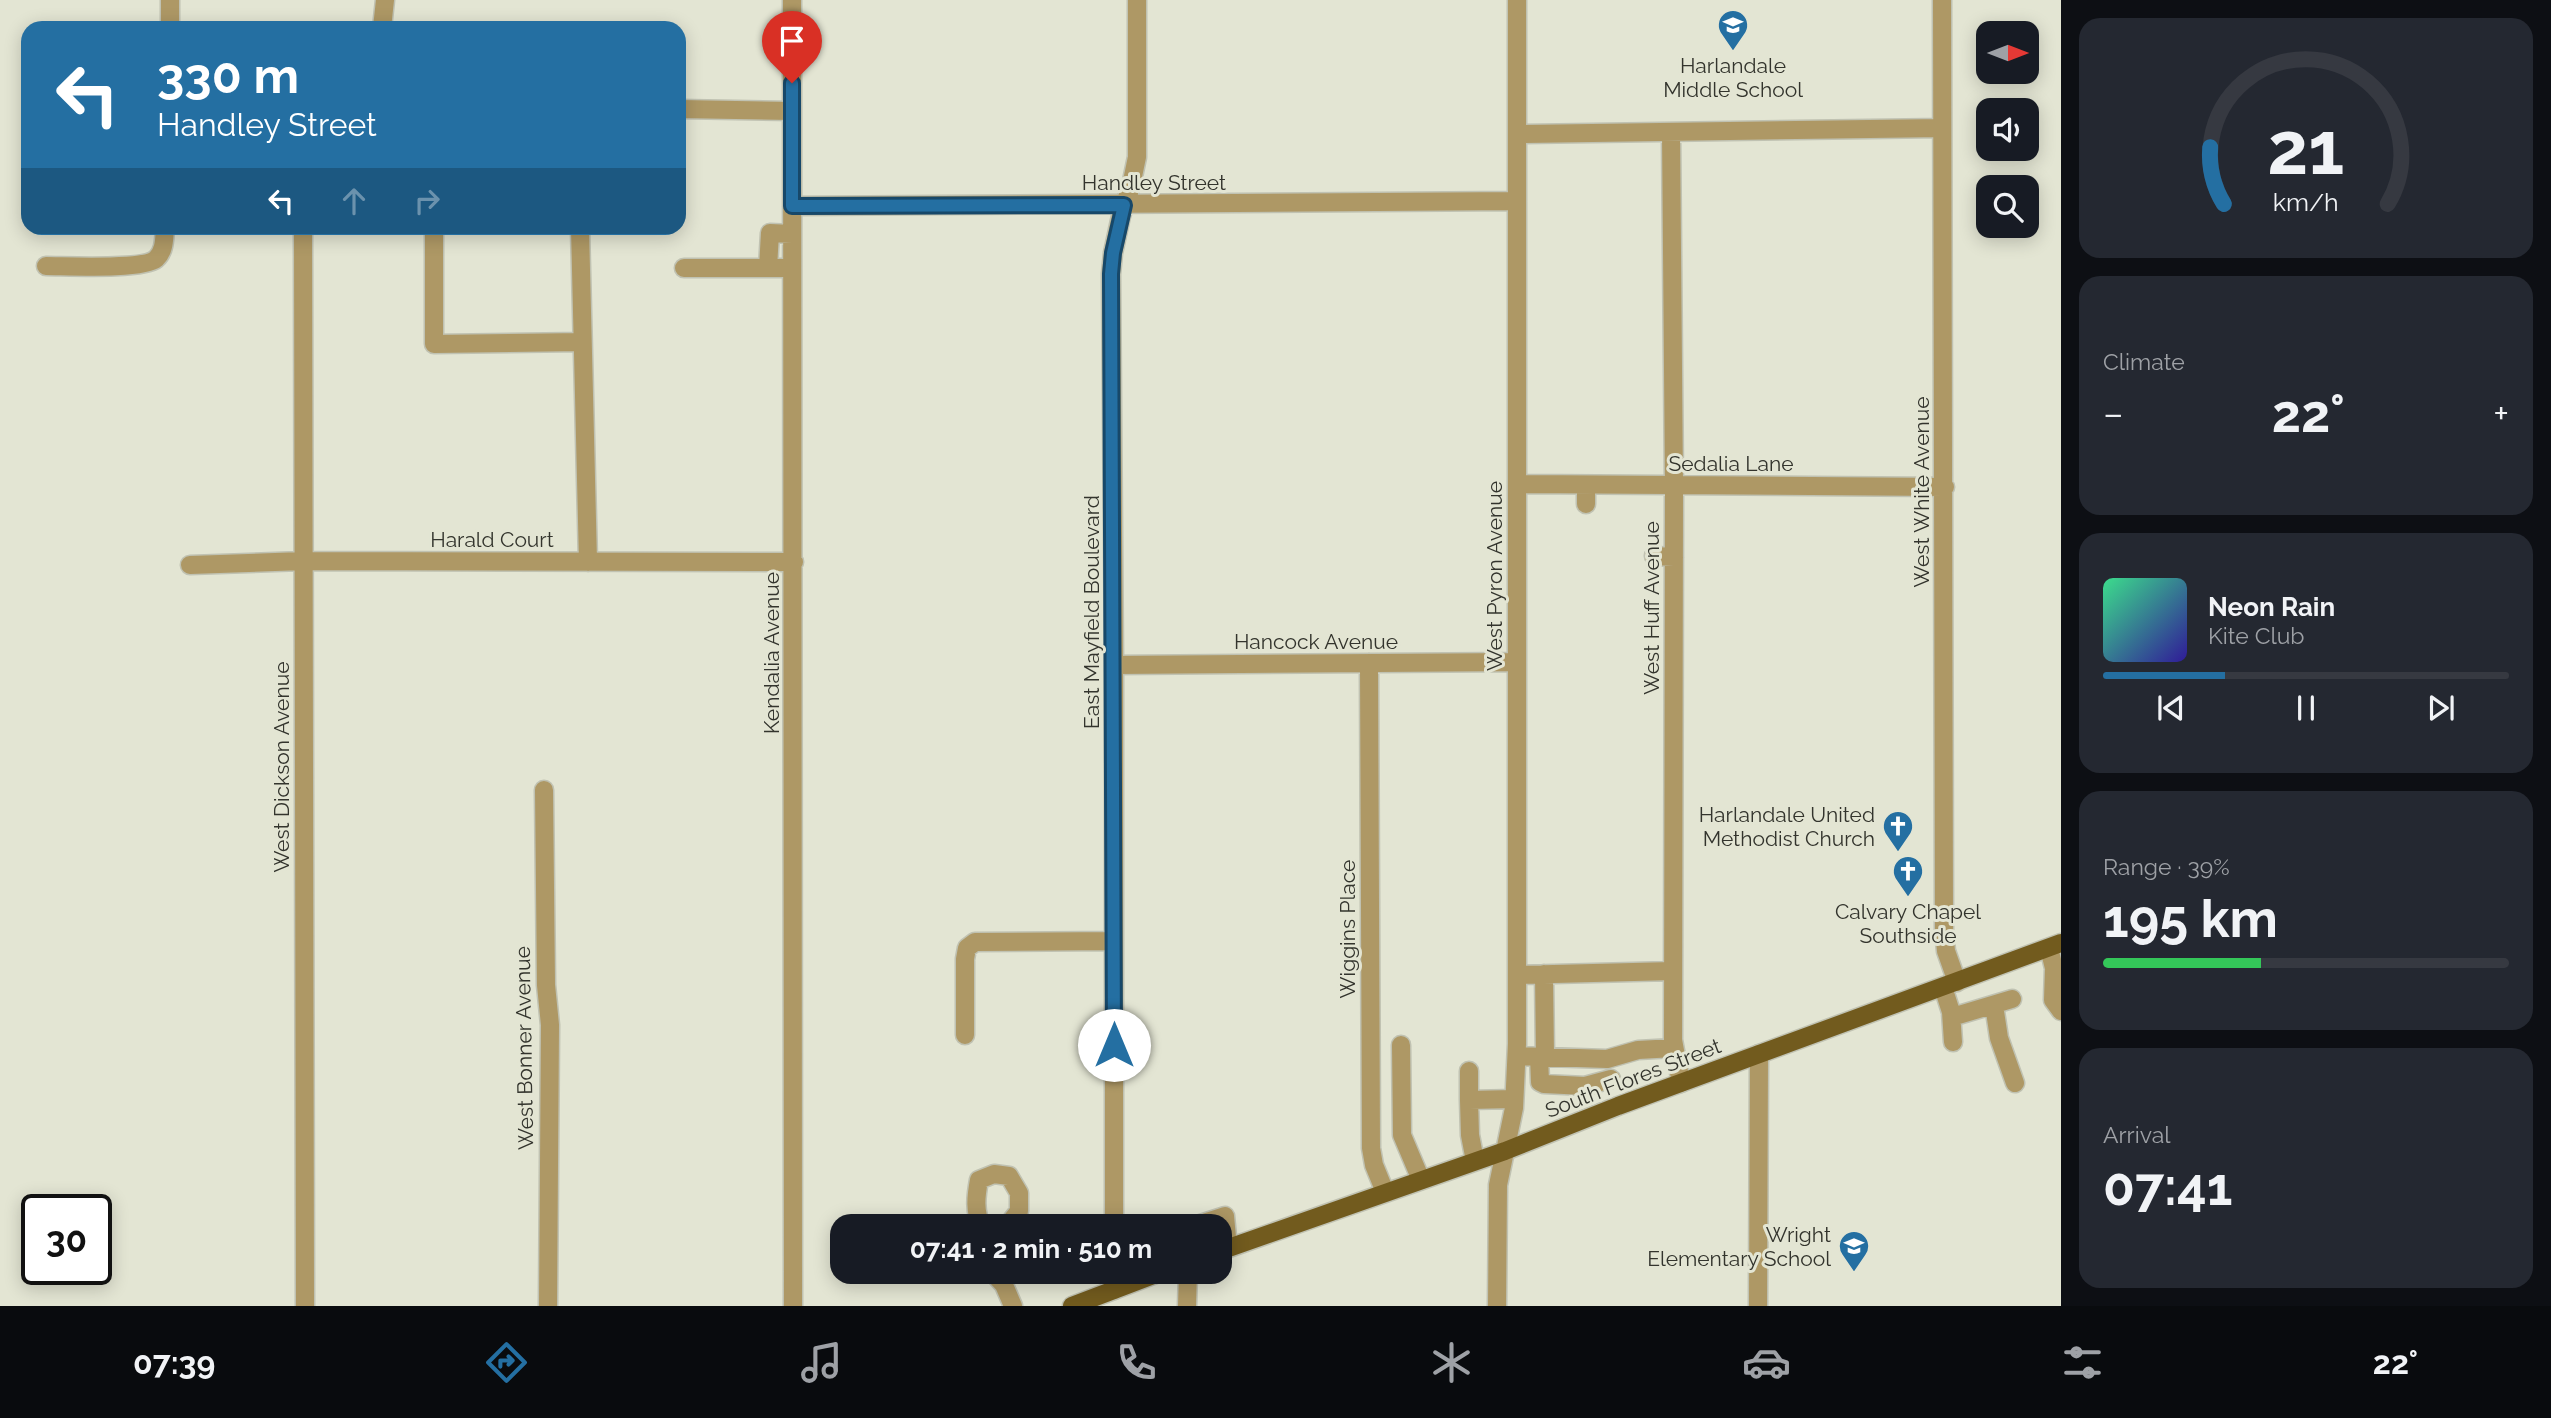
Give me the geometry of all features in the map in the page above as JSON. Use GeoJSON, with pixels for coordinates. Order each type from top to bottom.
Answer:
{"type":"FeatureCollection","features":[{"type":"Feature","properties":{"kind":"main road","name":"South Flores Street"},"geometry":{"type":"LineString","coordinates":[[1232,1246],[1505,1151],[1681,1083],[2055,946]]}},
{"type":"Feature","properties":{"kind":"main road"},"geometry":{"type":"LineString","coordinates":[[1072,1306],[1109,1284]]}},
{"type":"Feature","properties":{"kind":"street"},"geometry":{"type":"LineString","coordinates":[[170,0],[170,21]]}},
{"type":"Feature","properties":{"kind":"street"},"geometry":{"type":"LineString","coordinates":[[383,21],[385,0]]}},
{"type":"Feature","properties":{"kind":"street","name":"Kendalia Avenue"},"geometry":{"type":"LineString","coordinates":[[792,0],[793,1306]]}},
{"type":"Feature","properties":{"kind":"street","name":"East Mayfield Boulevard"},"geometry":{"type":"LineString","coordinates":[[1114,1214],[1111,274],[1113,253],[1136,157],[1137,0]]}},
{"type":"Feature","properties":{"kind":"street","name":"West Pyron Avenue"},"geometry":{"type":"LineString","coordinates":[[1497,1306],[1498,1185],[1514,1099],[1517,1056],[1517,0]]}},
{"type":"Feature","properties":{"kind":"street","name":"West White Avenue"},"geometry":{"type":"LineString","coordinates":[[1942,0],[1944,931],[1953,1042]]}},
{"type":"Feature","properties":{"kind":"street"},"geometry":{"type":"LineString","coordinates":[[686,109],[792,111]]}},
{"type":"Feature","properties":{"kind":"street"},"geometry":{"type":"LineString","coordinates":[[1517,134],[1942,128]]}},
{"type":"Feature","properties":{"kind":"street","name":"West Huff Avenue"},"geometry":{"type":"LineString","coordinates":[[1671,132],[1674,486],[1673,971],[1674,1048],[1681,1083]]}},
{"type":"Feature","properties":{"kind":"street","name":"Handley Street"},"geometry":{"type":"LineString","coordinates":[[792,206],[1517,201]]}},
{"type":"Feature","properties":{"kind":"street"},"geometry":{"type":"LineString","coordinates":[[768,268],[770,233],[792,234]]}},
{"type":"Feature","properties":{"kind":"street"},"geometry":{"type":"LineString","coordinates":[[46,266],[138,265],[154,261],[160,253],[164,235]]}},
{"type":"Feature","properties":{"kind":"street","name":"West Dickson Avenue"},"geometry":{"type":"LineString","coordinates":[[303,235],[305,1306]]}},
{"type":"Feature","properties":{"kind":"street"},"geometry":{"type":"LineString","coordinates":[[434,235],[434,344],[582,342]]}},
{"type":"Feature","properties":{"kind":"street"},"geometry":{"type":"LineString","coordinates":[[580,235],[588,562]]}},
{"type":"Feature","properties":{"kind":"street"},"geometry":{"type":"LineString","coordinates":[[684,268],[792,268]]}},
{"type":"Feature","properties":{"kind":"street","name":"Sedalia Lane"},"geometry":{"type":"LineString","coordinates":[[1517,484],[1945,487]]}},
{"type":"Feature","properties":{"kind":"street"},"geometry":{"type":"LineString","coordinates":[[1586,485],[1586,504]]}},
{"type":"Feature","properties":{"kind":"street"},"geometry":{"type":"LineString","coordinates":[[1654,556],[1674,557]]}},
{"type":"Feature","properties":{"kind":"street","name":"Harald Court"},"geometry":{"type":"LineString","coordinates":[[190,565],[303,561],[794,562]]}},
{"type":"Feature","properties":{"kind":"street","name":"Hancock Avenue"},"geometry":{"type":"LineString","coordinates":[[1114,665],[1517,662]]}},
{"type":"Feature","properties":{"kind":"street","name":"Wiggins Place"},"geometry":{"type":"LineString","coordinates":[[1369,663],[1371,1148],[1374,1166],[1385,1192]]}},
{"type":"Feature","properties":{"kind":"street","name":"West Bonner Avenue"},"geometry":{"type":"LineString","coordinates":[[544,790],[546,972],[550,1025],[548,1306]]}},
{"type":"Feature","properties":{"kind":"street"},"geometry":{"type":"LineString","coordinates":[[965,1035],[965,959],[967,948],[975,942],[1114,941]]}},
{"type":"Feature","properties":{"kind":"street"},"geometry":{"type":"LineString","coordinates":[[2055,946],[2053,1000],[2061,1011]]}},
{"type":"Feature","properties":{"kind":"street"},"geometry":{"type":"LineString","coordinates":[[1517,975],[1673,971]]}},
{"type":"Feature","properties":{"kind":"street"},"geometry":{"type":"LineString","coordinates":[[1544,974],[1540,1082],[1585,1086],[1611,1079]]}},
{"type":"Feature","properties":{"kind":"street"},"geometry":{"type":"LineString","coordinates":[[1952,1017],[2012,999]]}},
{"type":"Feature","properties":{"kind":"street"},"geometry":{"type":"LineString","coordinates":[[1994,1005],[1999,1038],[2015,1083]]}},
{"type":"Feature","properties":{"kind":"street"},"geometry":{"type":"LineString","coordinates":[[1401,1045],[1402,1135],[1421,1180]]}},
{"type":"Feature","properties":{"kind":"street"},"geometry":{"type":"LineString","coordinates":[[1517,1056],[1607,1059],[1638,1050],[1674,1048]]}},
{"type":"Feature","properties":{"kind":"street"},"geometry":{"type":"LineString","coordinates":[[1758,1306],[1759,1054]]}},
{"type":"Feature","properties":{"kind":"street"},"geometry":{"type":"LineString","coordinates":[[1607,1059],[1618,1107]]}},
{"type":"Feature","properties":{"kind":"street"},"geometry":{"type":"LineString","coordinates":[[1469,1071],[1470,1135],[1475,1161]]}},
{"type":"Feature","properties":{"kind":"street"},"geometry":{"type":"LineString","coordinates":[[1469,1100],[1514,1099]]}},
{"type":"Feature","properties":{"kind":"street"},"geometry":{"type":"LineString","coordinates":[[1371,1111],[1402,1110]]}},
{"type":"Feature","properties":{"kind":"street"},"geometry":{"type":"LineString","coordinates":[[978,1214],[976,1198],[979,1181],[994,1174],[1009,1176],[1019,1193],[1017,1214]]}},
{"type":"Feature","properties":{"kind":"street"},"geometry":{"type":"LineString","coordinates":[[1004,1284],[1013,1306]]}},
{"type":"Feature","properties":{"kind":"street"},"geometry":{"type":"LineString","coordinates":[[1187,1306],[1188,1284]]}},
{"type":"Feature","properties":{"kind":"place","name":"Harlandale Middle School"},"geometry":{"type":"Point","coordinates":[1733,52]}},
{"type":"Feature","properties":{"kind":"place","name":"Harlandale United Methodist Church"},"geometry":{"type":"Point","coordinates":[1898,853]}},
{"type":"Feature","properties":{"kind":"place","name":"Calvary Chapel Southside"},"geometry":{"type":"Point","coordinates":[1908,898]}},
{"type":"Feature","properties":{"kind":"place","name":"Wright Elementary School"},"geometry":{"type":"Point","coordinates":[1854,1273]}},
{"type":"Feature","properties":{"kind":"route"},"geometry":{"type":"LineString","coordinates":[[792,83],[792,206],[1124,205],[1111,274],[1114,1045]]}}]}
